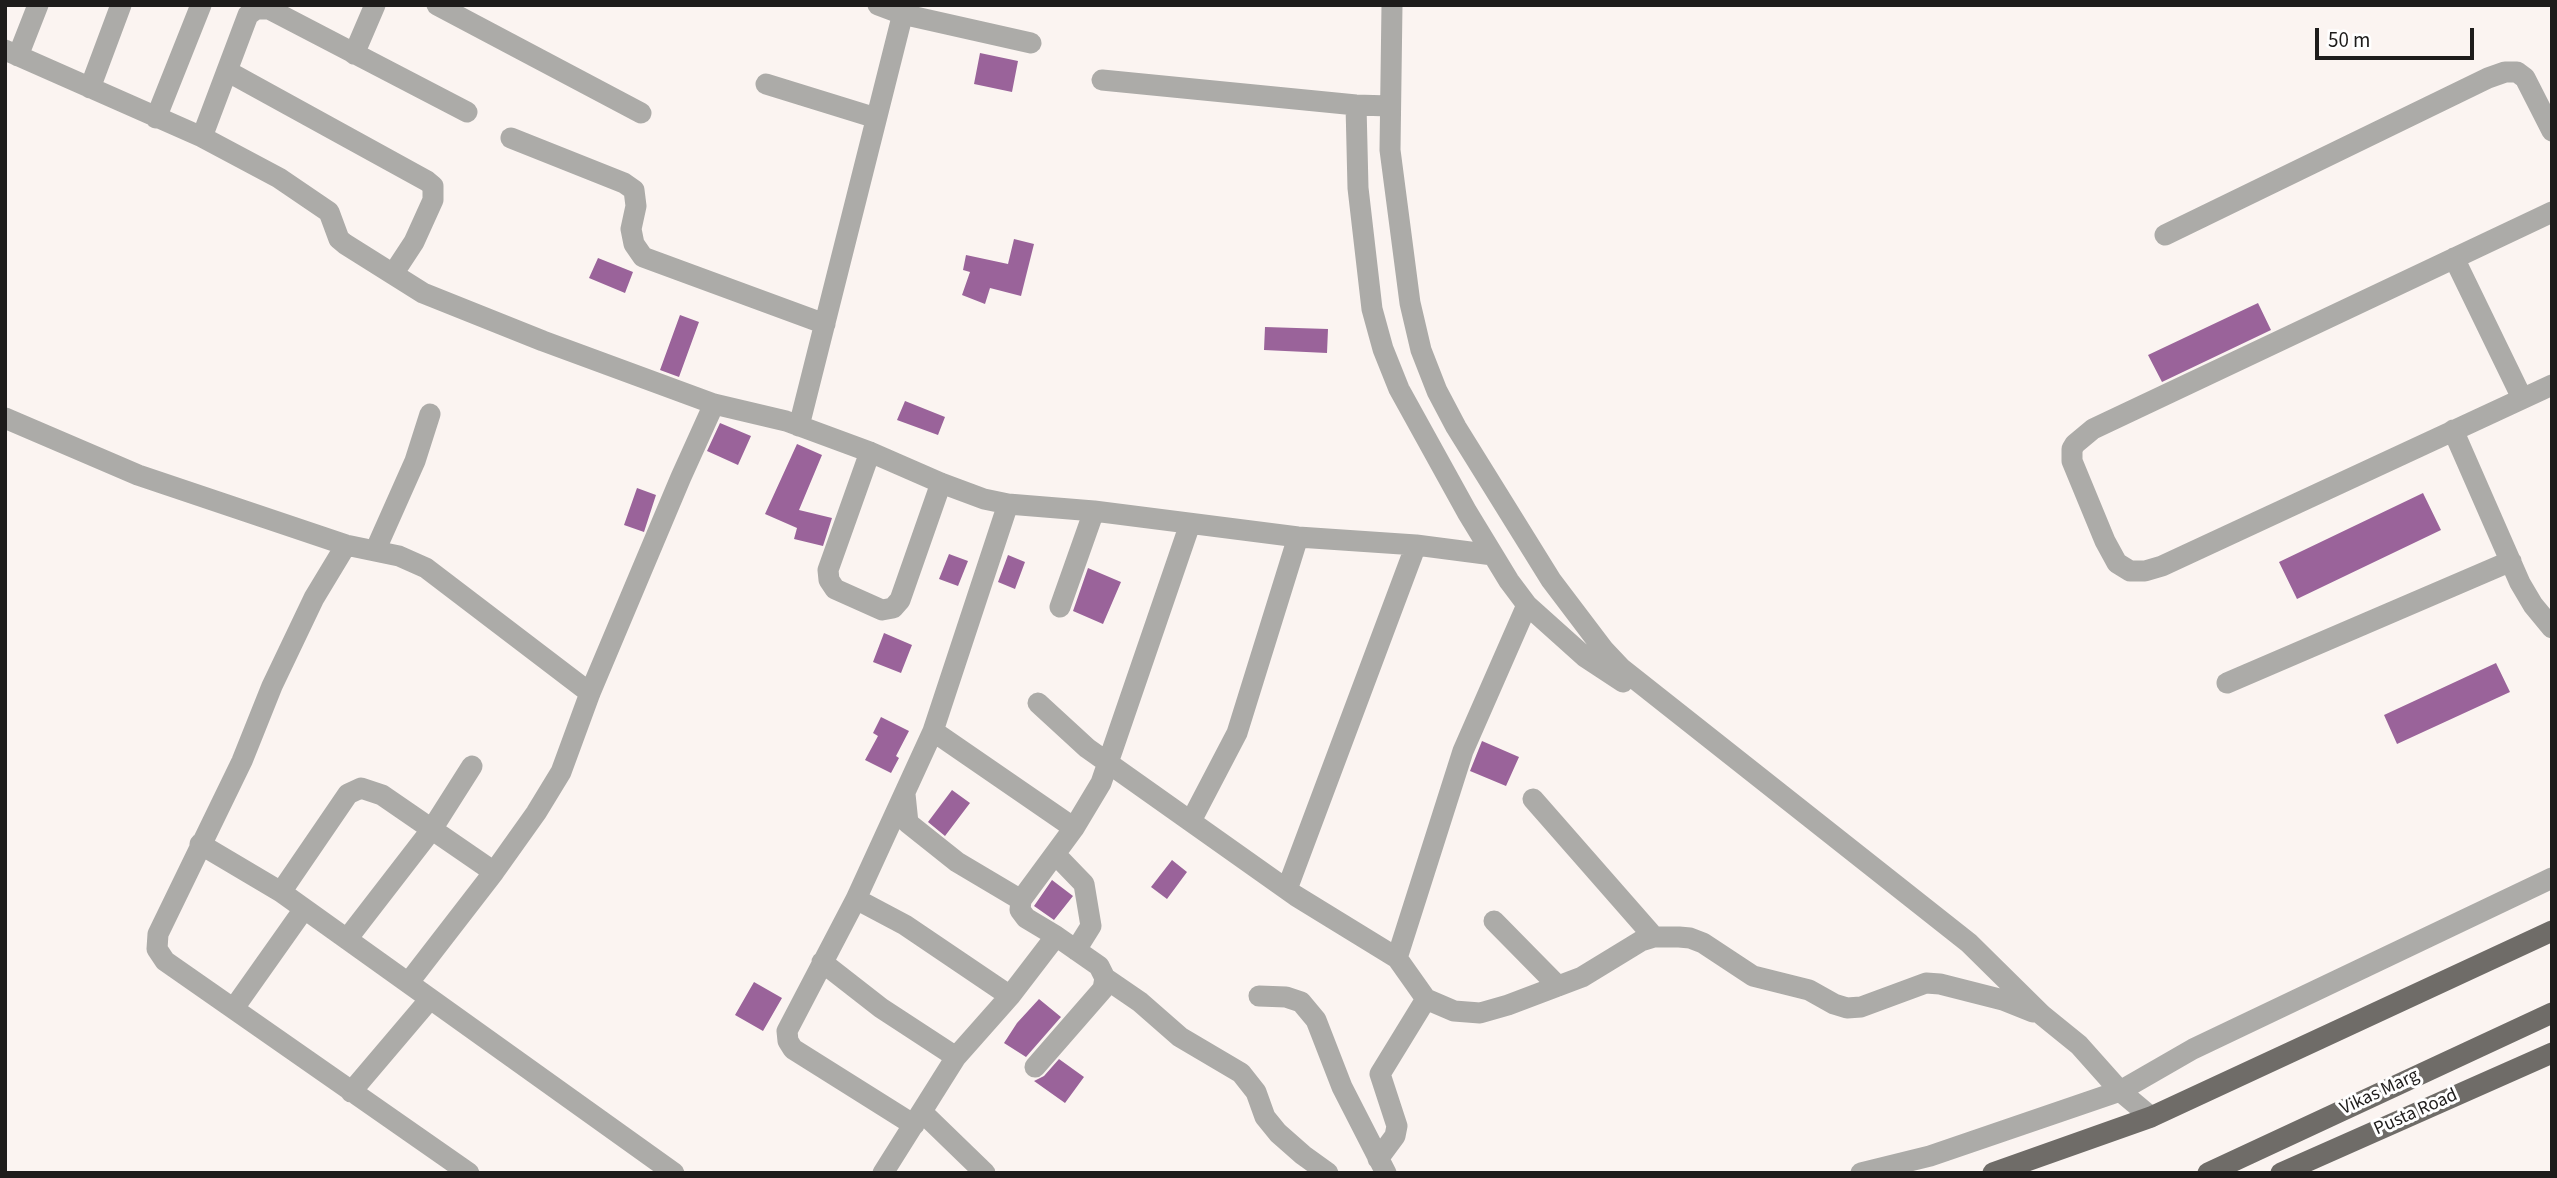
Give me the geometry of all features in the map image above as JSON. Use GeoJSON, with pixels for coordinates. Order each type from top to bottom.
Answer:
{"type":"FeatureCollection","features":[{"type":"Feature","properties":{"kind":"main road"},"geometry":{"type":"LineString","coordinates":[[1993,1173],[2151,1117],[2552,931]]}},
{"type":"Feature","properties":{"kind":"main road"},"geometry":{"type":"LineString","coordinates":[[2530,941],[2552,939]]}},
{"type":"Feature","properties":{"kind":"main road","name":"Vikas Marg"},"geometry":{"type":"LineString","coordinates":[[2208,1173],[2552,1013]]}},
{"type":"Feature","properties":{"kind":"main road","name":"Pusta Road"},"geometry":{"type":"LineString","coordinates":[[2281,1173],[2552,1053]]}},
{"type":"Feature","properties":{"kind":"street"},"geometry":{"type":"LineString","coordinates":[[38,5],[12,53],[202,138],[303,192],[333,216],[339,239],[393,274],[435,298],[543,341],[714,404],[799,426],[870,452],[941,484],[1009,505],[1094,511],[1298,537],[1416,545],[1493,555]]}},
{"type":"Feature","properties":{"kind":"street"},"geometry":{"type":"LineString","coordinates":[[90,88],[121,5]]}},
{"type":"Feature","properties":{"kind":"street"},"geometry":{"type":"LineString","coordinates":[[156,118],[201,5]]}},
{"type":"Feature","properties":{"kind":"street"},"geometry":{"type":"LineString","coordinates":[[354,54],[375,5]]}},
{"type":"Feature","properties":{"kind":"street"},"geometry":{"type":"LineString","coordinates":[[437,5],[640,113]]}},
{"type":"Feature","properties":{"kind":"street"},"geometry":{"type":"LineString","coordinates":[[878,5],[1031,43]]}},
{"type":"Feature","properties":{"kind":"street"},"geometry":{"type":"LineString","coordinates":[[1392,5],[1390,150],[1409,303],[1421,350],[1437,391],[1456,427],[1551,580],[1621,668],[1969,943],[2042,1015],[2079,1045],[2120,1091],[2151,1117]]}},
{"type":"Feature","properties":{"kind":"street"},"geometry":{"type":"LineString","coordinates":[[202,138],[248,15],[256,9],[269,9],[467,112]]}},
{"type":"Feature","properties":{"kind":"street"},"geometry":{"type":"LineString","coordinates":[[799,426],[903,10]]}},
{"type":"Feature","properties":{"kind":"street"},"geometry":{"type":"LineString","coordinates":[[227,71],[427,180],[433,186],[433,200],[414,242],[393,274]]}},
{"type":"Feature","properties":{"kind":"street"},"geometry":{"type":"LineString","coordinates":[[2165,235],[2505,72],[2517,72],[2525,78],[2552,131]]}},
{"type":"Feature","properties":{"kind":"street"},"geometry":{"type":"LineString","coordinates":[[1102,80],[1390,106]]}},
{"type":"Feature","properties":{"kind":"street"},"geometry":{"type":"LineString","coordinates":[[766,84],[876,118]]}},
{"type":"Feature","properties":{"kind":"street"},"geometry":{"type":"LineString","coordinates":[[1356,105],[1358,188],[1372,309],[1382,349],[1399,389],[1466,512],[1527,605],[1585,657],[1696,729]]}},
{"type":"Feature","properties":{"kind":"street"},"geometry":{"type":"LineString","coordinates":[[511,138],[624,183],[634,190],[636,206],[631,229],[634,244],[643,257],[825,324]]}},
{"type":"Feature","properties":{"kind":"street"},"geometry":{"type":"LineString","coordinates":[[2552,212],[2093,429],[2075,444],[2071,455],[2105,541],[2117,563],[2130,571],[2145,572],[2552,385]]}},
{"type":"Feature","properties":{"kind":"street"},"geometry":{"type":"LineString","coordinates":[[2454,258],[2522,398]]}},
{"type":"Feature","properties":{"kind":"street"},"geometry":{"type":"LineString","coordinates":[[409,982],[494,872],[561,772],[590,693],[714,404]]}},
{"type":"Feature","properties":{"kind":"street"},"geometry":{"type":"LineString","coordinates":[[375,551],[411,471],[430,414]]}},
{"type":"Feature","properties":{"kind":"street"},"geometry":{"type":"LineString","coordinates":[[5,418],[138,474],[346,545],[399,556],[426,568],[590,693]]}},
{"type":"Feature","properties":{"kind":"street"},"geometry":{"type":"LineString","coordinates":[[2453,430],[2511,561],[2533,605],[2552,628]]}},
{"type":"Feature","properties":{"kind":"street"},"geometry":{"type":"LineString","coordinates":[[870,452],[828,570],[829,580],[835,589],[882,610],[893,608],[900,600],[941,484]]}},
{"type":"Feature","properties":{"kind":"street"},"geometry":{"type":"LineString","coordinates":[[985,1173],[918,1119],[793,1049],[788,1041],[787,1031],[856,899],[933,731],[1009,505]]}},
{"type":"Feature","properties":{"kind":"street"},"geometry":{"type":"LineString","coordinates":[[1060,607],[1094,511]]}},
{"type":"Feature","properties":{"kind":"street"},"geometry":{"type":"LineString","coordinates":[[1190,524],[1101,783],[1073,828],[1021,900],[1020,910],[1026,918],[1099,967],[1105,978],[1139,1002],[1180,1037],[1241,1073],[1256,1092],[1265,1116],[1278,1133],[1328,1173]]}},
{"type":"Feature","properties":{"kind":"street"},"geometry":{"type":"LineString","coordinates":[[1191,821],[1237,733],[1298,537]]}},
{"type":"Feature","properties":{"kind":"street"},"geometry":{"type":"LineString","coordinates":[[346,545],[314,598],[289,649],[242,761],[158,934],[157,949],[165,961],[469,1173]]}},
{"type":"Feature","properties":{"kind":"street"},"geometry":{"type":"LineString","coordinates":[[1286,889],[1416,545]]}},
{"type":"Feature","properties":{"kind":"street"},"geometry":{"type":"LineString","coordinates":[[2227,683],[2511,561]]}},
{"type":"Feature","properties":{"kind":"street"},"geometry":{"type":"LineString","coordinates":[[1396,958],[1463,751],[1527,605]]}},
{"type":"Feature","properties":{"kind":"street"},"geometry":{"type":"LineString","coordinates":[[1038,703],[1087,748],[1286,889],[1396,958],[1426,999],[1454,1011],[1480,1013],[1558,986],[1582,976],[1641,941],[1654,937],[1690,938],[1753,976],[1809,990],[1847,1008],[1861,1007],[1926,983],[2003,1000],[2042,1015]]}},
{"type":"Feature","properties":{"kind":"street"},"geometry":{"type":"LineString","coordinates":[[933,731],[1073,828]]}},
{"type":"Feature","properties":{"kind":"street"},"geometry":{"type":"LineString","coordinates":[[347,939],[432,829],[472,765]]}},
{"type":"Feature","properties":{"kind":"street"},"geometry":{"type":"LineString","coordinates":[[281,892],[348,794],[361,788],[382,795],[494,872]]}},
{"type":"Feature","properties":{"kind":"street"},"geometry":{"type":"LineString","coordinates":[[905,792],[908,823],[957,862],[1021,900]]}},
{"type":"Feature","properties":{"kind":"street"},"geometry":{"type":"LineString","coordinates":[[1533,799],[1654,937]]}},
{"type":"Feature","properties":{"kind":"street"},"geometry":{"type":"LineString","coordinates":[[200,844],[281,892],[674,1173]]}},
{"type":"Feature","properties":{"kind":"street"},"geometry":{"type":"LineString","coordinates":[[1055,854],[1084,884],[1091,926],[1076,950]]}},
{"type":"Feature","properties":{"kind":"street"},"geometry":{"type":"LineString","coordinates":[[1861,1173],[1930,1156],[2120,1091],[2182,1055],[2552,878]]}},
{"type":"Feature","properties":{"kind":"street"},"geometry":{"type":"LineString","coordinates":[[856,899],[905,925],[1010,996]]}},
{"type":"Feature","properties":{"kind":"street"},"geometry":{"type":"LineString","coordinates":[[234,1007],[304,909]]}},
{"type":"Feature","properties":{"kind":"street"},"geometry":{"type":"LineString","coordinates":[[1494,921],[1558,986]]}},
{"type":"Feature","properties":{"kind":"street"},"geometry":{"type":"LineString","coordinates":[[883,1173],[956,1057],[1010,996],[1056,936]]}},
{"type":"Feature","properties":{"kind":"street"},"geometry":{"type":"LineString","coordinates":[[822,962],[881,1009],[956,1057]]}},
{"type":"Feature","properties":{"kind":"street"},"geometry":{"type":"LineString","coordinates":[[1035,1068],[1103,989],[1105,978]]}},
{"type":"Feature","properties":{"kind":"street"},"geometry":{"type":"LineString","coordinates":[[1259,996],[1286,997],[1301,1002],[1316,1020],[1342,1087],[1382,1166]]}},
{"type":"Feature","properties":{"kind":"street"},"geometry":{"type":"LineString","coordinates":[[351,1092],[430,999]]}},
{"type":"Feature","properties":{"kind":"street"},"geometry":{"type":"LineString","coordinates":[[1382,1166],[1397,1126],[1380,1074],[1426,999]]}},
{"type":"Feature","properties":{"kind":"building"},"geometry":{"type":"Polygon","coordinates":[[[980,53],[1018,61],[1012,92],[974,84],[980,53]]]}},
{"type":"Feature","properties":{"kind":"building"},"geometry":{"type":"Polygon","coordinates":[[[1014,239],[1034,244],[1021,296],[990,288],[985,304],[962,295],[970,272],[963,270],[966,255],[1008,264],[1014,239]]]}},
{"type":"Feature","properties":{"kind":"building"},"geometry":{"type":"Polygon","coordinates":[[[598,258],[633,272],[625,293],[589,278],[598,258]]]}},
{"type":"Feature","properties":{"kind":"building"},"geometry":{"type":"Polygon","coordinates":[[[2258,303],[2271,330],[2162,382],[2148,355],[2258,303]]]}},
{"type":"Feature","properties":{"kind":"building"},"geometry":{"type":"Polygon","coordinates":[[[680,315],[699,322],[679,377],[660,370],[680,315]]]}},
{"type":"Feature","properties":{"kind":"building"},"geometry":{"type":"Polygon","coordinates":[[[1265,327],[1328,329],[1327,353],[1264,350],[1265,327]]]}},
{"type":"Feature","properties":{"kind":"building"},"geometry":{"type":"Polygon","coordinates":[[[905,401],[945,417],[938,435],[897,420],[905,401]]]}},
{"type":"Feature","properties":{"kind":"building"},"geometry":{"type":"Polygon","coordinates":[[[720,423],[751,436],[738,465],[707,451],[720,423]]]}},
{"type":"Feature","properties":{"kind":"building"},"geometry":{"type":"Polygon","coordinates":[[[797,444],[822,455],[799,510],[832,518],[823,546],[794,539],[797,528],[765,514],[797,444]]]}},
{"type":"Feature","properties":{"kind":"building"},"geometry":{"type":"Polygon","coordinates":[[[637,488],[656,495],[644,532],[624,525],[637,488]]]}},
{"type":"Feature","properties":{"kind":"building"},"geometry":{"type":"Polygon","coordinates":[[[2423,493],[2441,530],[2297,599],[2279,562],[2423,493]]]}},
{"type":"Feature","properties":{"kind":"building"},"geometry":{"type":"Polygon","coordinates":[[[949,554],[968,561],[958,586],[939,579],[949,554]]]}},
{"type":"Feature","properties":{"kind":"building"},"geometry":{"type":"Polygon","coordinates":[[[1008,555],[1025,562],[1015,589],[998,582],[1008,555]]]}},
{"type":"Feature","properties":{"kind":"building"},"geometry":{"type":"Polygon","coordinates":[[[1088,568],[1121,582],[1103,624],[1073,611],[1088,568]]]}},
{"type":"Feature","properties":{"kind":"building"},"geometry":{"type":"Polygon","coordinates":[[[884,633],[912,645],[901,673],[873,662],[884,633]]]}},
{"type":"Feature","properties":{"kind":"building"},"geometry":{"type":"Polygon","coordinates":[[[2496,663],[2510,692],[2397,744],[2384,715],[2496,663]]]}},
{"type":"Feature","properties":{"kind":"building"},"geometry":{"type":"Polygon","coordinates":[[[881,717],[909,731],[896,756],[899,758],[891,773],[865,760],[878,736],[873,733],[881,717]]]}},
{"type":"Feature","properties":{"kind":"building"},"geometry":{"type":"Polygon","coordinates":[[[1482,741],[1519,757],[1506,786],[1470,771],[1482,741]]]}},
{"type":"Feature","properties":{"kind":"building"},"geometry":{"type":"Polygon","coordinates":[[[952,790],[970,803],[945,836],[928,822],[952,790]]]}},
{"type":"Feature","properties":{"kind":"building"},"geometry":{"type":"Polygon","coordinates":[[[1172,860],[1187,872],[1167,899],[1151,887],[1172,860]]]}},
{"type":"Feature","properties":{"kind":"building"},"geometry":{"type":"Polygon","coordinates":[[[1052,880],[1073,896],[1054,920],[1034,906],[1052,880]]]}},
{"type":"Feature","properties":{"kind":"building"},"geometry":{"type":"Polygon","coordinates":[[[754,982],[782,998],[763,1031],[735,1015],[754,982]]]}},
{"type":"Feature","properties":{"kind":"building"},"geometry":{"type":"Polygon","coordinates":[[[1039,999],[1061,1017],[1026,1057],[1004,1043],[1017,1023],[1039,999]]]}},
{"type":"Feature","properties":{"kind":"building"},"geometry":{"type":"Polygon","coordinates":[[[1059,1059],[1084,1077],[1065,1103],[1034,1081],[1044,1076],[1059,1059]]]}}]}
